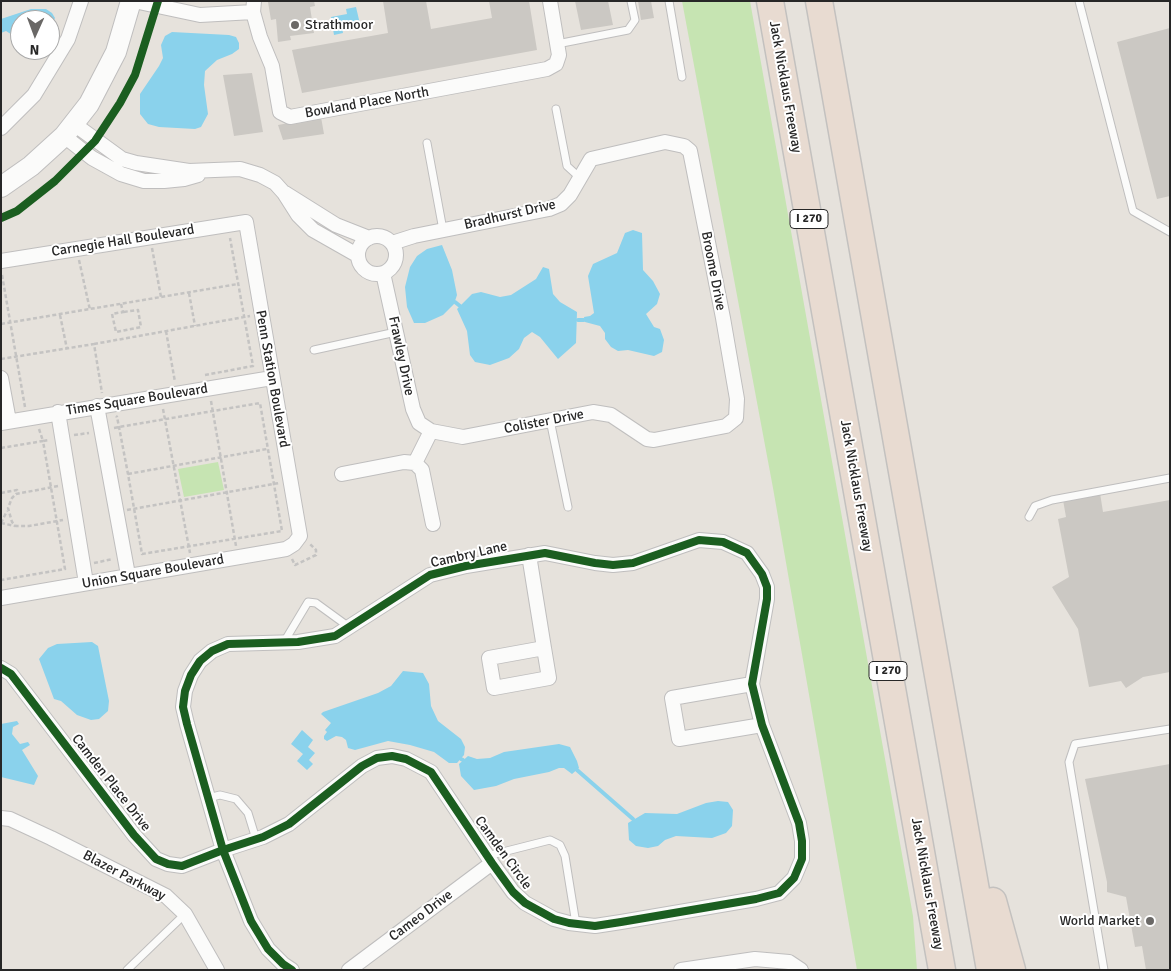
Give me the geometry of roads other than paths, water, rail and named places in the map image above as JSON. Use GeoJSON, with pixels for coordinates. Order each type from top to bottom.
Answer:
{"type":"FeatureCollection","features":[{"type":"Feature","properties":{"kind":"highway","name":"Jack Nicklaus Freeway"},"geometry":{"type":"LineString","coordinates":[[770,1],[942,970]]}},
{"type":"Feature","properties":{"kind":"highway"},"geometry":{"type":"LineString","coordinates":[[819,1],[990,970]]}},
{"type":"Feature","properties":{"kind":"highway"},"geometry":{"type":"LineString","coordinates":[[954,762],[1012,970]]}},
{"type":"Feature","properties":{"kind":"street"},"geometry":{"type":"LineString","coordinates":[[1,128],[34,94],[68,39],[80,1]]}},
{"type":"Feature","properties":{"kind":"street"},"geometry":{"type":"LineString","coordinates":[[1,187],[31,166],[69,130],[102,83],[116,52],[132,1],[200,15],[254,6]]}},
{"type":"Feature","properties":{"kind":"street"},"geometry":{"type":"LineString","coordinates":[[550,1],[558,49]]}},
{"type":"Feature","properties":{"kind":"street","name":"Bowland Place North"},"geometry":{"type":"LineString","coordinates":[[254,6],[260,37],[272,66],[280,112],[290,117],[547,70],[556,64],[558,49]]}},
{"type":"Feature","properties":{"kind":"street"},"geometry":{"type":"LineString","coordinates":[[69,130],[106,167],[144,181],[184,179],[205,171],[240,169],[260,175],[275,183],[298,215],[313,230],[357,255]]}},
{"type":"Feature","properties":{"kind":"street","name":"Bradhurst Drive"},"geometry":{"type":"LineString","coordinates":[[392,244],[414,236],[561,204],[570,195],[591,159],[665,142]]}},
{"type":"Feature","properties":{"kind":"street","name":"Broome Drive"},"geometry":{"type":"LineString","coordinates":[[665,142],[684,146],[690,151],[737,399],[736,418]]}},
{"type":"Feature","properties":{"kind":"street"},"geometry":{"type":"LineString","coordinates":[[284,193],[336,226],[369,238],[381,237],[392,244],[396,252],[395,260],[391,268],[384,273],[377,274],[366,271],[358,261],[359,248],[369,238]]}},
{"type":"Feature","properties":{"kind":"street","name":"Carnegie Hall Boulevard"},"geometry":{"type":"LineString","coordinates":[[1,261],[78,255],[151,243],[246,222]]}},
{"type":"Feature","properties":{"kind":"street","name":"Penn Station Boulevard"},"geometry":{"type":"LineString","coordinates":[[246,222],[284,446],[304,539],[286,549]]}},
{"type":"Feature","properties":{"kind":"street","name":"Frawley Drive"},"geometry":{"type":"LineString","coordinates":[[384,273],[413,409],[419,423],[431,431]]}},
{"type":"Feature","properties":{"kind":"street"},"geometry":{"type":"LineString","coordinates":[[1,378],[5,422]]}},
{"type":"Feature","properties":{"kind":"street","name":"Times Square Boulevard"},"geometry":{"type":"LineString","coordinates":[[5,422],[58,412],[99,399],[161,396],[176,386],[207,381],[272,378]]}},
{"type":"Feature","properties":{"kind":"street"},"geometry":{"type":"LineString","coordinates":[[99,399],[101,431],[128,575]]}},
{"type":"Feature","properties":{"kind":"street"},"geometry":{"type":"LineString","coordinates":[[58,412],[86,583]]}},
{"type":"Feature","properties":{"kind":"street","name":"Colister Drive"},"geometry":{"type":"LineString","coordinates":[[431,431],[463,437],[593,412],[603,412],[611,415],[647,439],[654,440],[726,426],[736,418]]}},
{"type":"Feature","properties":{"kind":"street"},"geometry":{"type":"LineString","coordinates":[[415,463],[431,431]]}},
{"type":"Feature","properties":{"kind":"street"},"geometry":{"type":"LineString","coordinates":[[342,474],[404,462],[415,463],[422,470],[433,524]]}},
{"type":"Feature","properties":{"kind":"street","name":"Cambry Lane"},"geometry":{"type":"LineString","coordinates":[[223,850],[183,707],[185,690],[191,675],[212,651],[228,644],[284,642],[335,636],[430,575],[545,553],[595,563],[632,563],[700,540],[723,542],[747,553],[756,563],[766,587],[767,599],[752,684],[762,725]]}},
{"type":"Feature","properties":{"kind":"street","name":"Union Square Boulevard"},"geometry":{"type":"LineString","coordinates":[[1,598],[286,549]]}},
{"type":"Feature","properties":{"kind":"street"},"geometry":{"type":"LineString","coordinates":[[529,555],[544,648]]}},
{"type":"Feature","properties":{"kind":"street","name":"Camden Place Drive"},"geometry":{"type":"LineString","coordinates":[[1,668],[11,674],[134,835],[156,859],[182,866],[223,850]]}},
{"type":"Feature","properties":{"kind":"street"},"geometry":{"type":"LineString","coordinates":[[752,684],[672,698],[679,739],[762,725]]}},
{"type":"Feature","properties":{"kind":"street","name":"Camden Circle"},"geometry":{"type":"LineString","coordinates":[[223,850],[256,840],[289,824],[362,766],[377,758],[392,756],[419,764],[431,772],[513,892],[525,904],[554,919],[595,926],[756,899],[779,892],[787,886],[794,878],[802,858],[799,823],[762,725]]}},
{"type":"Feature","properties":{"kind":"street","name":"Blazer Parkway"},"geometry":{"type":"LineString","coordinates":[[1,818],[10,819],[166,896],[186,914],[217,970]]}},
{"type":"Feature","properties":{"kind":"street"},"geometry":{"type":"LineString","coordinates":[[223,850],[251,921],[268,949],[282,964],[292,970]]}},
{"type":"Feature","properties":{"kind":"street","name":"Cameo Drive"},"geometry":{"type":"LineString","coordinates":[[349,970],[490,859]]}},
{"type":"Feature","properties":{"kind":"street"},"geometry":{"type":"LineString","coordinates":[[682,970],[755,959],[789,962],[801,970]]}},
{"type":"Feature","properties":{"kind":"lane"},"geometry":{"type":"LineString","coordinates":[[558,49],[628,30],[635,20],[631,1]]}},
{"type":"Feature","properties":{"kind":"lane"},"geometry":{"type":"LineString","coordinates":[[669,1],[682,77]]}},
{"type":"Feature","properties":{"kind":"lane"},"geometry":{"type":"LineString","coordinates":[[1079,1],[1133,211],[1170,232]]}},
{"type":"Feature","properties":{"kind":"lane"},"geometry":{"type":"LineString","coordinates":[[556,109],[568,166],[579,177]]}},
{"type":"Feature","properties":{"kind":"lane"},"geometry":{"type":"LineString","coordinates":[[427,143],[443,230]]}},
{"type":"Feature","properties":{"kind":"lane"},"geometry":{"type":"LineString","coordinates":[[314,350],[396,332]]}},
{"type":"Feature","properties":{"kind":"lane"},"geometry":{"type":"LineString","coordinates":[[550,420],[568,507]]}},
{"type":"Feature","properties":{"kind":"lane"},"geometry":{"type":"LineString","coordinates":[[1029,517],[1035,506],[1052,500],[1170,478]]}},
{"type":"Feature","properties":{"kind":"lane"},"geometry":{"type":"LineString","coordinates":[[284,642],[308,602],[316,603],[349,627]]}},
{"type":"Feature","properties":{"kind":"lane"},"geometry":{"type":"LineString","coordinates":[[1104,970],[1069,762],[1075,744],[1170,729]]}},
{"type":"Feature","properties":{"kind":"lane"},"geometry":{"type":"LineString","coordinates":[[208,798],[220,796],[236,799],[248,813],[256,840]]}},
{"type":"Feature","properties":{"kind":"lane"},"geometry":{"type":"LineString","coordinates":[[490,859],[550,840],[560,845],[565,856],[576,924]]}},
{"type":"Feature","properties":{"kind":"lane"},"geometry":{"type":"LineString","coordinates":[[127,970],[186,914]]}},
{"type":"Feature","properties":{"kind":"water"},"geometry":{"type":"Polygon","coordinates":[[[356,7],[360,24],[342,27],[343,33],[334,35],[331,17],[347,14],[346,9],[356,7]]]}},
{"type":"Feature","properties":{"kind":"water"},"geometry":{"type":"Polygon","coordinates":[[[46,9],[48,10],[28,10],[46,9]]]}},
{"type":"Feature","properties":{"kind":"water"},"geometry":{"type":"Polygon","coordinates":[[[10,16],[10,34],[6,31],[1,33],[1,19],[10,16]]]}},
{"type":"Feature","properties":{"kind":"water"},"geometry":{"type":"Polygon","coordinates":[[[172,32],[229,35],[236,37],[239,43],[239,49],[217,60],[205,71],[204,85],[208,114],[201,127],[195,129],[159,127],[148,124],[140,114],[140,94],[163,58],[161,45],[165,36],[172,32]]]}},
{"type":"Feature","properties":{"kind":"water"},"geometry":{"type":"Polygon","coordinates":[[[633,230],[642,233],[643,270],[653,281],[660,294],[657,304],[646,314],[654,327],[660,329],[664,340],[662,352],[654,356],[628,350],[618,351],[611,347],[605,339],[605,333],[600,326],[585,322],[584,317],[594,313],[588,276],[593,264],[617,253],[625,233],[633,230]]]}},
{"type":"Feature","properties":{"kind":"water"},"geometry":{"type":"Polygon","coordinates":[[[442,245],[452,270],[457,295],[454,304],[443,315],[425,323],[414,323],[407,307],[405,287],[410,267],[417,256],[427,249],[442,245]]]}},
{"type":"Feature","properties":{"kind":"water"},"geometry":{"type":"Polygon","coordinates":[[[543,267],[549,269],[553,294],[560,302],[577,312],[576,343],[558,359],[540,337],[532,332],[524,338],[519,349],[509,358],[490,365],[475,362],[470,355],[467,331],[457,309],[472,294],[481,292],[500,297],[511,295],[536,279],[543,267]]]}},
{"type":"Feature","properties":{"kind":"water"},"geometry":{"type":"Polygon","coordinates":[[[92,642],[98,646],[109,701],[108,711],[99,719],[91,720],[77,715],[61,701],[54,699],[39,659],[48,648],[57,644],[92,642]]]}},
{"type":"Feature","properties":{"kind":"water"},"geometry":{"type":"Polygon","coordinates":[[[403,671],[423,673],[429,684],[431,706],[438,721],[461,739],[465,747],[464,755],[457,763],[449,763],[434,752],[388,741],[355,750],[348,748],[346,740],[342,737],[336,736],[327,741],[324,739],[327,732],[325,730],[331,723],[321,714],[323,712],[378,693],[391,686],[403,671]]]}},
{"type":"Feature","properties":{"kind":"water"},"geometry":{"type":"Polygon","coordinates":[[[17,721],[19,724],[13,727],[12,734],[20,744],[28,742],[30,745],[22,750],[38,776],[34,785],[1,777],[1,724],[17,721]]]}},
{"type":"Feature","properties":{"kind":"water"},"geometry":{"type":"Polygon","coordinates":[[[302,730],[313,740],[308,747],[315,753],[309,760],[313,764],[307,770],[297,761],[303,754],[291,744],[302,730]]]}},
{"type":"Feature","properties":{"kind":"water"},"geometry":{"type":"Polygon","coordinates":[[[559,744],[570,747],[577,761],[579,768],[572,774],[564,768],[559,768],[549,772],[514,779],[496,786],[474,790],[461,776],[459,764],[468,756],[477,759],[490,758],[504,752],[559,744]]]}},
{"type":"Feature","properties":{"kind":"water"},"geometry":{"type":"Polygon","coordinates":[[[728,802],[733,810],[732,826],[726,833],[712,838],[676,836],[665,840],[658,846],[648,848],[636,846],[629,840],[628,823],[645,813],[677,814],[706,803],[728,802]]]}},
{"type":"Feature","properties":{"kind":"waterway"},"geometry":{"type":"LineString","coordinates":[[455,302],[460,306]]}},
{"type":"Feature","properties":{"kind":"waterway"},"geometry":{"type":"LineString","coordinates":[[578,320],[584,320]]}},
{"type":"Feature","properties":{"kind":"waterway"},"geometry":{"type":"LineString","coordinates":[[577,770],[633,819]]}},
{"type":"Feature","properties":{"kind":"place","name":"Strathmoor"},"geometry":{"type":"Point","coordinates":[295,25]}},
{"type":"Feature","properties":{"kind":"place","name":"World Market"},"geometry":{"type":"Point","coordinates":[1150,921]}}]}
